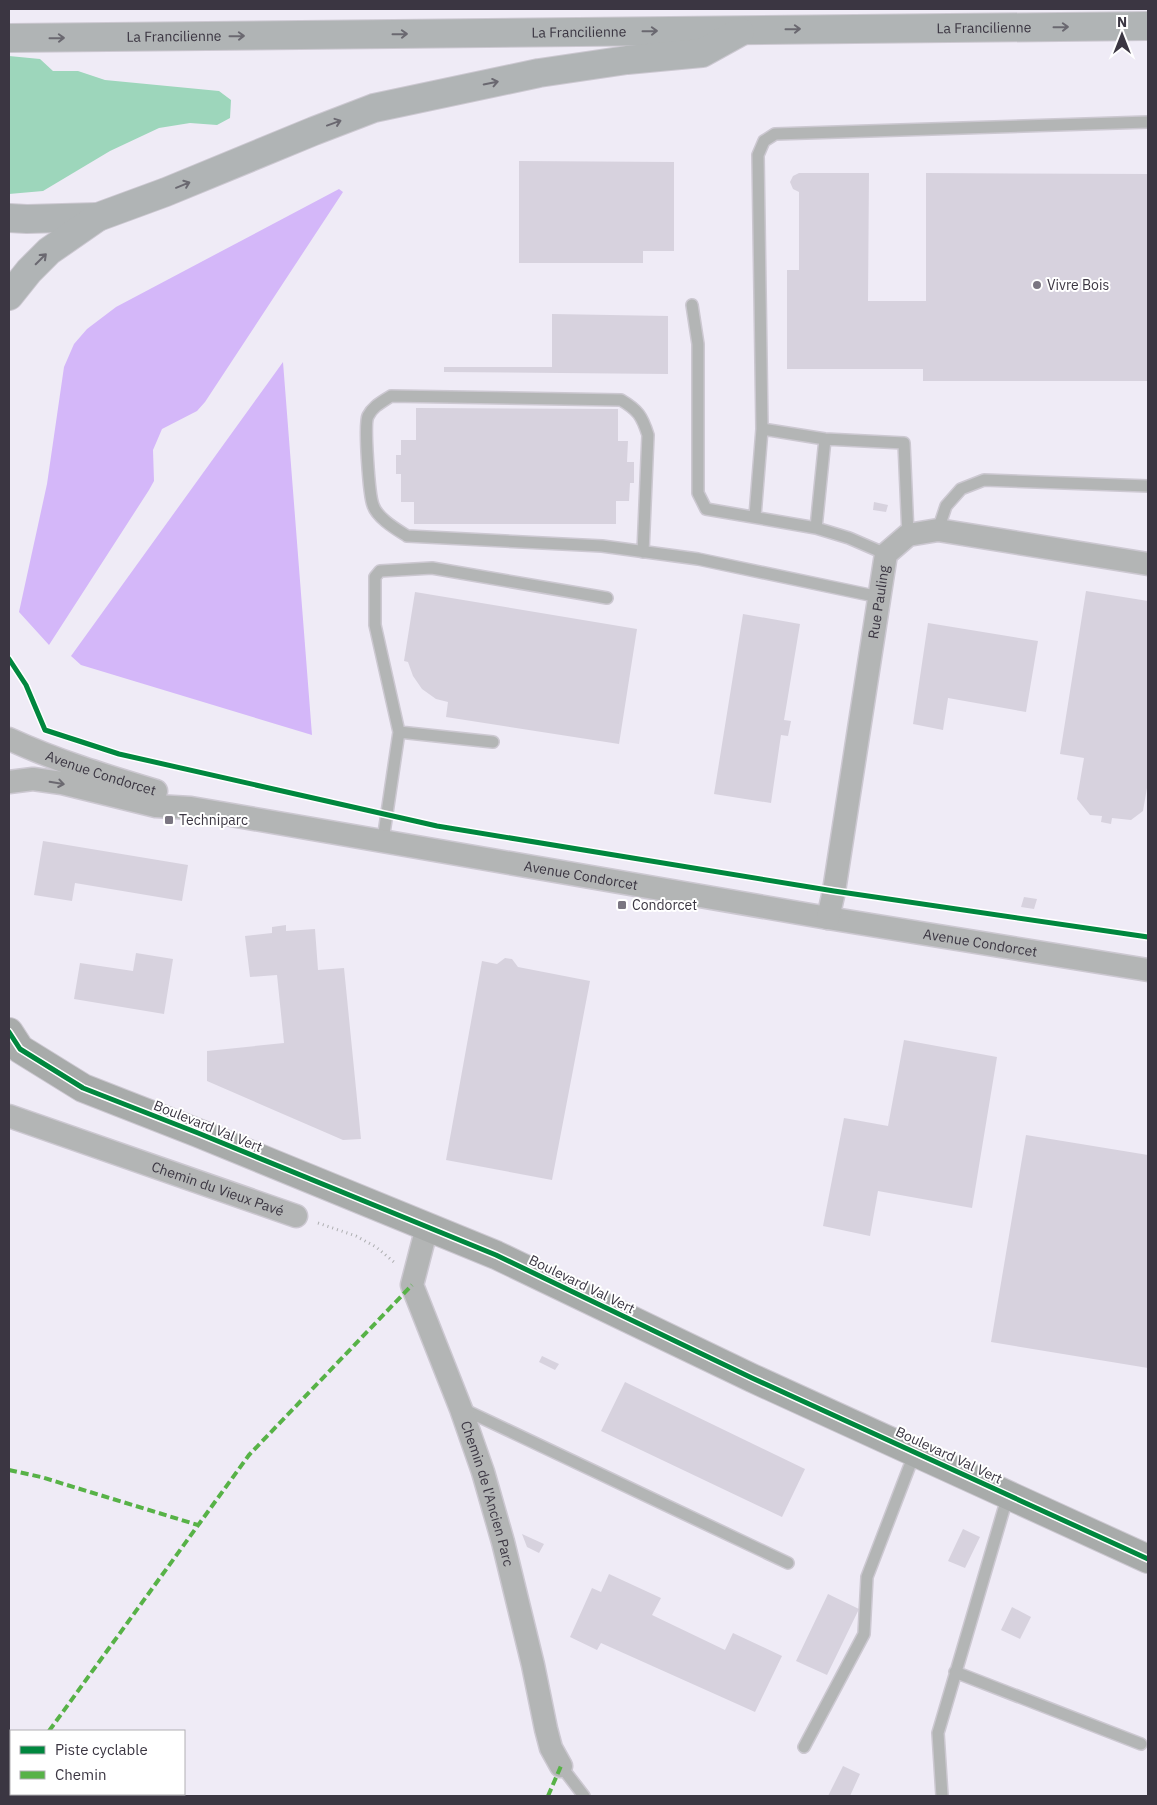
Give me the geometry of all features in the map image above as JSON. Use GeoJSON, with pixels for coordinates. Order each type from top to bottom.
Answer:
{"type":"FeatureCollection","features":[{"type":"Feature","properties":{"kind":"highway","name":"La Francilienne"},"geometry":{"type":"LineString","coordinates":[[9,38],[1148,26]]}},
{"type":"Feature","properties":{"kind":"highway"},"geometry":{"type":"LineString","coordinates":[[9,296],[29,271],[49,251],[98,217],[166,192],[374,108],[539,73],[628,60],[702,53],[745,30]]}},
{"type":"Feature","properties":{"kind":"highway"},"geometry":{"type":"LineString","coordinates":[[9,218],[27,220],[98,217]]}},
{"type":"Feature","properties":{"kind":"street"},"geometry":{"type":"LineString","coordinates":[[908,535],[938,530],[1148,564]]}},
{"type":"Feature","properties":{"kind":"street","name":"Rue Pauling"},"geometry":{"type":"LineString","coordinates":[[828,918],[835,886],[886,554],[908,535]]}},
{"type":"Feature","properties":{"kind":"street","name":"Avenue Condorcet"},"geometry":{"type":"LineString","coordinates":[[9,738],[37,752],[81,768],[161,793],[191,808]]}},
{"type":"Feature","properties":{"kind":"street","name":"Avenue Condorcet"},"geometry":{"type":"LineString","coordinates":[[9,782],[33,780],[62,783],[156,806],[191,808],[828,918],[1148,970]]}},
{"type":"Feature","properties":{"kind":"street","name":"Boulevard Val Vert"},"geometry":{"type":"LineString","coordinates":[[9,1032],[20,1049],[83,1088],[496,1255],[752,1378],[1148,1559]]}},
{"type":"Feature","properties":{"kind":"street","name":"Chemin du Vieux Pavé"},"geometry":{"type":"LineString","coordinates":[[9,1116],[296,1216]]}},
{"type":"Feature","properties":{"kind":"street"},"geometry":{"type":"LineString","coordinates":[[412,1285],[428,1227]]}},
{"type":"Feature","properties":{"kind":"street","name":"Chemin de l'Ancien Parc"},"geometry":{"type":"LineString","coordinates":[[412,1285],[461,1409],[483,1472],[503,1542],[533,1665],[546,1729],[551,1748],[560,1766]]}},
{"type":"Feature","properties":{"kind":"lane"},"geometry":{"type":"LineString","coordinates":[[755,516],[762,429],[758,155],[764,141],[775,134],[1148,122]]}},
{"type":"Feature","properties":{"kind":"lane"},"geometry":{"type":"LineString","coordinates":[[692,305],[698,344],[698,493],[706,509],[816,528],[849,538],[886,554]]}},
{"type":"Feature","properties":{"kind":"lane"},"geometry":{"type":"LineString","coordinates":[[642,552],[648,435],[643,419],[633,408],[621,400],[391,396],[375,406],[367,418],[369,486],[373,507],[391,526],[407,536],[602,546],[642,552],[698,559],[879,597]]}},
{"type":"Feature","properties":{"kind":"lane"},"geometry":{"type":"LineString","coordinates":[[762,429],[824,439],[904,443],[908,535]]}},
{"type":"Feature","properties":{"kind":"lane"},"geometry":{"type":"LineString","coordinates":[[816,528],[824,439]]}},
{"type":"Feature","properties":{"kind":"lane"},"geometry":{"type":"LineString","coordinates":[[938,530],[946,506],[960,489],[984,480],[1148,486]]}},
{"type":"Feature","properties":{"kind":"lane"},"geometry":{"type":"LineString","coordinates":[[383,840],[399,732],[374,625],[374,577],[380,571],[432,568],[607,598]]}},
{"type":"Feature","properties":{"kind":"lane"},"geometry":{"type":"LineString","coordinates":[[399,732],[493,742]]}},
{"type":"Feature","properties":{"kind":"lane"},"geometry":{"type":"LineString","coordinates":[[461,1409],[788,1563]]}},
{"type":"Feature","properties":{"kind":"lane"},"geometry":{"type":"LineString","coordinates":[[804,1747],[864,1634],[867,1577],[915,1452]]}},
{"type":"Feature","properties":{"kind":"lane"},"geometry":{"type":"LineString","coordinates":[[942,1796],[938,1733],[1008,1495]]}},
{"type":"Feature","properties":{"kind":"lane"},"geometry":{"type":"LineString","coordinates":[[955,1672],[1141,1744]]}},
{"type":"Feature","properties":{"kind":"lane"},"geometry":{"type":"LineString","coordinates":[[560,1766],[584,1796]]}},
{"type":"Feature","properties":{"kind":"green space"},"geometry":{"type":"Polygon","coordinates":[[[9,56],[40,59],[53,71],[78,71],[105,80],[219,91],[231,100],[230,118],[217,125],[190,123],[159,128],[110,151],[43,191],[9,194],[9,56]]]}},
{"type":"Feature","properties":{"kind":"shaded area"},"geometry":{"type":"Polygon","coordinates":[[[339,189],[343,192],[205,402],[197,411],[162,429],[153,450],[154,481],[49,645],[19,612],[47,484],[64,367],[74,344],[87,329],[116,307],[339,189]]]}},
{"type":"Feature","properties":{"kind":"shaded area"},"geometry":{"type":"Polygon","coordinates":[[[283,362],[312,735],[81,665],[71,656],[283,362]]]}},
{"type":"Feature","properties":{"kind":"building"},"geometry":{"type":"Polygon","coordinates":[[[519,161],[674,162],[674,251],[643,251],[643,263],[519,263],[519,161]]]}},
{"type":"Feature","properties":{"kind":"building","name":"Vivre Bois"},"geometry":{"type":"Polygon","coordinates":[[[799,173],[869,173],[868,301],[926,301],[926,173],[1148,174],[1148,381],[923,381],[923,369],[787,369],[787,270],[799,270],[799,192],[793,189],[790,182],[793,176],[799,173]]]}},
{"type":"Feature","properties":{"kind":"building"},"geometry":{"type":"Polygon","coordinates":[[[552,314],[668,316],[668,374],[444,372],[444,367],[552,367],[552,314]]]}},
{"type":"Feature","properties":{"kind":"building"},"geometry":{"type":"Polygon","coordinates":[[[416,408],[618,409],[618,441],[628,441],[627,462],[634,462],[634,483],[630,483],[629,501],[616,501],[616,524],[414,524],[414,502],[401,502],[401,474],[396,474],[396,455],[401,455],[401,440],[416,440],[416,408]]]}},
{"type":"Feature","properties":{"kind":"building"},"geometry":{"type":"Polygon","coordinates":[[[874,502],[888,505],[886,512],[873,510],[874,502]]]}},
{"type":"Feature","properties":{"kind":"building"},"geometry":{"type":"Polygon","coordinates":[[[1086,591],[1148,601],[1148,782],[1143,811],[1131,820],[1112,818],[1111,824],[1101,822],[1102,816],[1090,815],[1077,799],[1084,758],[1060,754],[1086,591]]]}},
{"type":"Feature","properties":{"kind":"building"},"geometry":{"type":"Polygon","coordinates":[[[415,592],[637,629],[619,744],[446,717],[448,702],[436,699],[422,689],[413,676],[408,662],[404,661],[415,592]]]}},
{"type":"Feature","properties":{"kind":"building"},"geometry":{"type":"Polygon","coordinates":[[[743,614],[800,624],[784,720],[791,721],[788,736],[781,735],[771,803],[714,794],[743,614]]]}},
{"type":"Feature","properties":{"kind":"building"},"geometry":{"type":"Polygon","coordinates":[[[928,623],[1038,641],[1026,712],[948,698],[943,730],[913,724],[928,623]]]}},
{"type":"Feature","properties":{"kind":"building"},"geometry":{"type":"Polygon","coordinates":[[[43,841],[188,865],[182,901],[75,883],[72,901],[34,895],[43,841]]]}},
{"type":"Feature","properties":{"kind":"building"},"geometry":{"type":"Polygon","coordinates":[[[1024,897],[1037,899],[1034,909],[1021,907],[1024,897]]]}},
{"type":"Feature","properties":{"kind":"building"},"geometry":{"type":"Polygon","coordinates":[[[286,925],[286,931],[315,929],[318,970],[344,968],[361,1139],[343,1140],[207,1081],[207,1051],[284,1043],[277,975],[250,977],[245,936],[272,933],[272,927],[286,925]]]}},
{"type":"Feature","properties":{"kind":"building"},"geometry":{"type":"Polygon","coordinates":[[[136,953],[173,959],[164,1014],[74,999],[80,963],[133,971],[136,953]]]}},
{"type":"Feature","properties":{"kind":"building"},"geometry":{"type":"Polygon","coordinates":[[[505,958],[512,959],[518,967],[590,981],[552,1180],[446,1160],[482,961],[497,964],[505,958]]]}},
{"type":"Feature","properties":{"kind":"building"},"geometry":{"type":"Polygon","coordinates":[[[904,1040],[997,1057],[972,1208],[878,1191],[870,1236],[823,1226],[844,1118],[888,1126],[904,1040]]]}},
{"type":"Feature","properties":{"kind":"building"},"geometry":{"type":"Polygon","coordinates":[[[1026,1135],[1148,1155],[1148,1368],[991,1342],[1026,1135]]]}},
{"type":"Feature","properties":{"kind":"building"},"geometry":{"type":"Polygon","coordinates":[[[542,1356],[559,1364],[555,1370],[539,1362],[542,1356]]]}},
{"type":"Feature","properties":{"kind":"building"},"geometry":{"type":"Polygon","coordinates":[[[625,1382],[805,1469],[782,1517],[601,1431],[625,1382]]]}},
{"type":"Feature","properties":{"kind":"building"},"geometry":{"type":"Polygon","coordinates":[[[963,1529],[980,1537],[965,1568],[948,1561],[963,1529]]]}},
{"type":"Feature","properties":{"kind":"building"},"geometry":{"type":"Polygon","coordinates":[[[522,1534],[544,1544],[539,1553],[527,1547],[522,1534]]]}},
{"type":"Feature","properties":{"kind":"building"},"geometry":{"type":"Polygon","coordinates":[[[609,1574],[661,1598],[652,1615],[725,1650],[733,1633],[782,1656],[755,1712],[601,1643],[597,1650],[570,1637],[592,1588],[601,1592],[609,1574]]]}},
{"type":"Feature","properties":{"kind":"building"},"geometry":{"type":"Polygon","coordinates":[[[828,1594],[859,1609],[827,1675],[796,1661],[828,1594]]]}},
{"type":"Feature","properties":{"kind":"building"},"geometry":{"type":"Polygon","coordinates":[[[1012,1607],[1031,1617],[1020,1639],[1001,1630],[1012,1607]]]}},
{"type":"Feature","properties":{"kind":"building"},"geometry":{"type":"Polygon","coordinates":[[[843,1766],[860,1774],[850,1796],[828,1796],[843,1766]]]}},
{"type":"Feature","properties":{"kind":"marked path"},"geometry":{"type":"LineString","coordinates":[[50,1730],[249,1455],[412,1285]]}},
{"type":"Feature","properties":{"kind":"marked path"},"geometry":{"type":"LineString","coordinates":[[9,1470],[41,1477],[198,1525]]}},
{"type":"Feature","properties":{"kind":"marked path"},"geometry":{"type":"LineString","coordinates":[[548,1796],[561,1766]]}},
{"type":"Feature","properties":{"kind":"cycle path"},"geometry":{"type":"LineString","coordinates":[[9,659],[26,685],[45,730],[119,754],[437,826],[834,891],[1148,937]]}},
{"type":"Feature","properties":{"kind":"cycle path"},"geometry":{"type":"LineString","coordinates":[[9,1032],[20,1049],[83,1088],[496,1255],[752,1378],[1148,1559]]}},
{"type":"Feature","properties":{"kind":"place","name":"Vivre Bois"},"geometry":{"type":"Point","coordinates":[1037,285]}},
{"type":"Feature","properties":{"kind":"place","name":"Techniparc"},"geometry":{"type":"Point","coordinates":[169,820]}},
{"type":"Feature","properties":{"kind":"place","name":"Condorcet"},"geometry":{"type":"Point","coordinates":[622,905]}}]}
